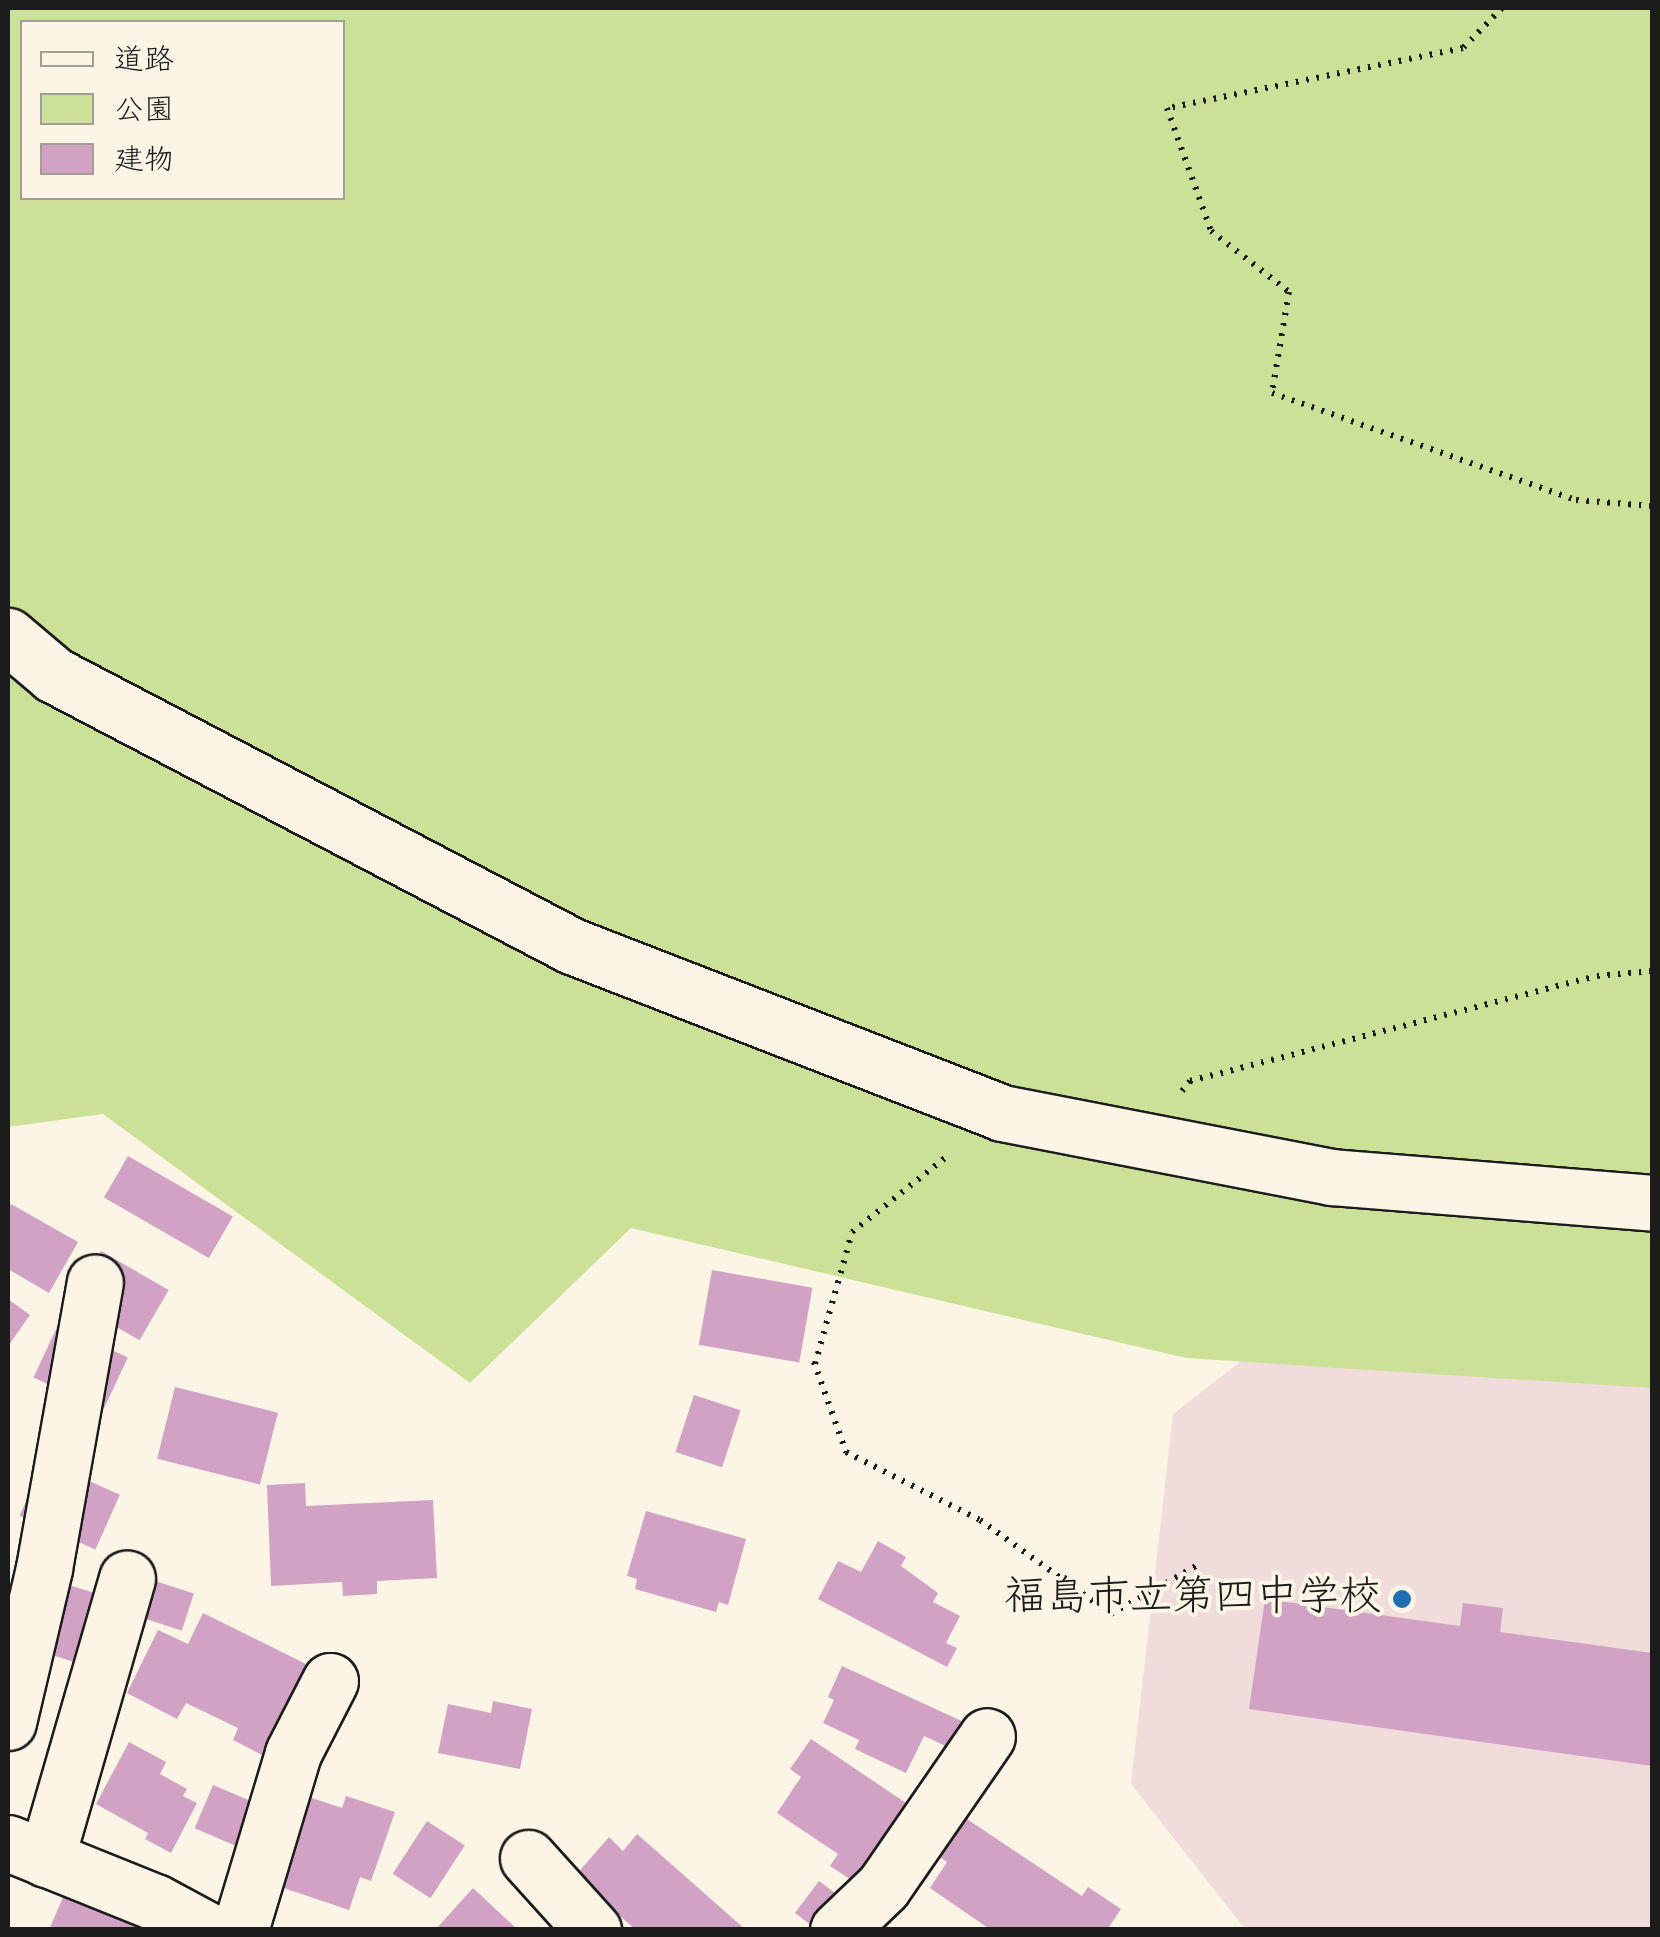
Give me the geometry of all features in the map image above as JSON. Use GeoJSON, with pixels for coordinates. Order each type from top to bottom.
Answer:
{"type":"FeatureCollection","features":[{"type":"Feature","properties":{"kind":"street"},"geometry":{"type":"LineString","coordinates":[[8,636],[54,675],[572,946],[1002,1113],[1332,1177],[1652,1202]]}},
{"type":"Feature","properties":{"kind":"street"},"geometry":{"type":"LineString","coordinates":[[8,1722],[44,1568],[95,1283]]}},
{"type":"Feature","properties":{"kind":"street"},"geometry":{"type":"LineString","coordinates":[[128,1578],[27,1851],[155,1902],[208,1930]]}},
{"type":"Feature","properties":{"kind":"street"},"geometry":{"type":"LineString","coordinates":[[240,1930],[293,1753],[330,1682]]}},
{"type":"Feature","properties":{"kind":"street"},"geometry":{"type":"LineString","coordinates":[[838,1930],[882,1887],[987,1736]]}},
{"type":"Feature","properties":{"kind":"street"},"geometry":{"type":"LineString","coordinates":[[528,1858],[592,1930]]}},
{"type":"Feature","properties":{"kind":"path"},"geometry":{"type":"LineString","coordinates":[[1502,8],[1464,48],[1167,108],[1210,232],[1290,292],[1272,393],[1576,500],[1652,506]]}},
{"type":"Feature","properties":{"kind":"path"},"geometry":{"type":"LineString","coordinates":[[1142,1140],[1190,1081],[1596,976],[1652,971]]}},
{"type":"Feature","properties":{"kind":"path"},"geometry":{"type":"LineString","coordinates":[[1002,1113],[852,1232],[814,1362],[846,1452],[980,1520],[1112,1614],[1196,1566]]}},
{"type":"Feature","properties":{"kind":"path"},"geometry":{"type":"LineString","coordinates":[[814,1362],[828,1392]]}},
{"type":"Feature","properties":{"kind":"shaded area","name":"福島市立第四中学校"},"geometry":{"type":"Polygon","coordinates":[[[1307,1310],[1652,1325],[1652,1929],[1245,1929],[1131,1784],[1173,1414],[1307,1310]]]}},
{"type":"Feature","properties":{"kind":"green space"},"geometry":{"type":"Polygon","coordinates":[[[8,8],[1652,8],[1652,1388],[1186,1358],[631,1228],[470,1383],[103,1114],[8,1127],[8,8]]]}},
{"type":"Feature","properties":{"kind":"building"},"geometry":{"type":"Polygon","coordinates":[[[128,1156],[233,1216],[209,1258],[104,1198],[128,1156]]]}},
{"type":"Feature","properties":{"kind":"building"},"geometry":{"type":"Polygon","coordinates":[[[11,1204],[78,1242],[49,1293],[8,1269],[11,1204]]]}},
{"type":"Feature","properties":{"kind":"building"},"geometry":{"type":"Polygon","coordinates":[[[101,1251],[169,1290],[140,1340],[72,1301],[101,1251]]]}},
{"type":"Feature","properties":{"kind":"building"},"geometry":{"type":"Polygon","coordinates":[[[712,1270],[812,1288],[799,1363],[699,1345],[712,1270]]]}},
{"type":"Feature","properties":{"kind":"building"},"geometry":{"type":"Polygon","coordinates":[[[8,1299],[30,1315],[8,1346],[8,1299]]]}},
{"type":"Feature","properties":{"kind":"building"},"geometry":{"type":"Polygon","coordinates":[[[58,1325],[128,1358],[103,1410],[33,1378],[58,1325]]]}},
{"type":"Feature","properties":{"kind":"building"},"geometry":{"type":"Polygon","coordinates":[[[175,1387],[278,1413],[260,1484],[157,1459],[175,1387]]]}},
{"type":"Feature","properties":{"kind":"building"},"geometry":{"type":"Polygon","coordinates":[[[694,1395],[741,1410],[722,1467],[675,1452],[694,1395]]]}},
{"type":"Feature","properties":{"kind":"building"},"geometry":{"type":"Polygon","coordinates":[[[44,1461],[120,1495],[95,1550],[20,1516],[44,1461]]]}},
{"type":"Feature","properties":{"kind":"building"},"geometry":{"type":"Polygon","coordinates":[[[305,1483],[306,1506],[433,1500],[437,1578],[377,1581],[377,1594],[343,1596],[342,1582],[271,1586],[267,1485],[305,1483]]]}},
{"type":"Feature","properties":{"kind":"building"},"geometry":{"type":"Polygon","coordinates":[[[646,1511],[746,1539],[728,1605],[719,1602],[716,1612],[635,1589],[637,1579],[627,1576],[646,1511]]]}},
{"type":"Feature","properties":{"kind":"building"},"geometry":{"type":"Polygon","coordinates":[[[878,1541],[906,1557],[901,1566],[938,1593],[933,1602],[960,1616],[946,1643],[957,1648],[947,1667],[818,1599],[838,1561],[861,1572],[878,1541]]]}},
{"type":"Feature","properties":{"kind":"building"},"geometry":{"type":"Polygon","coordinates":[[[49,1579],[95,1593],[84,1626],[98,1631],[86,1666],[28,1647],[49,1579]]]}},
{"type":"Feature","properties":{"kind":"building"},"geometry":{"type":"Polygon","coordinates":[[[152,1580],[194,1594],[182,1631],[140,1617],[152,1580]]]}},
{"type":"Feature","properties":{"kind":"building"},"geometry":{"type":"Polygon","coordinates":[[[1265,1599],[1460,1626],[1463,1603],[1503,1608],[1500,1632],[1652,1653],[1652,1766],[1249,1709],[1265,1599]]]}},
{"type":"Feature","properties":{"kind":"building"},"geometry":{"type":"Polygon","coordinates":[[[203,1613],[312,1667],[266,1757],[233,1740],[238,1728],[186,1703],[177,1719],[127,1693],[158,1630],[188,1644],[203,1613]]]}},
{"type":"Feature","properties":{"kind":"building"},"geometry":{"type":"Polygon","coordinates":[[[842,1666],[966,1723],[954,1750],[924,1736],[906,1773],[855,1749],[859,1740],[823,1723],[834,1700],[828,1697],[842,1666]]]}},
{"type":"Feature","properties":{"kind":"building"},"geometry":{"type":"Polygon","coordinates":[[[493,1701],[532,1709],[520,1769],[438,1753],[448,1704],[491,1713],[493,1701]]]}},
{"type":"Feature","properties":{"kind":"building"},"geometry":{"type":"Polygon","coordinates":[[[811,1739],[906,1803],[884,1835],[890,1839],[859,1885],[830,1866],[838,1854],[777,1813],[801,1777],[790,1769],[811,1739]]]}},
{"type":"Feature","properties":{"kind":"building"},"geometry":{"type":"Polygon","coordinates":[[[129,1742],[166,1762],[160,1774],[187,1789],[183,1796],[197,1803],[171,1853],[145,1839],[148,1833],[96,1804],[129,1742]]]}},
{"type":"Feature","properties":{"kind":"building"},"geometry":{"type":"Polygon","coordinates":[[[213,1785],[258,1804],[240,1847],[195,1828],[213,1785]]]}},
{"type":"Feature","properties":{"kind":"building"},"geometry":{"type":"Polygon","coordinates":[[[300,1794],[342,1808],[346,1796],[395,1812],[371,1881],[360,1877],[349,1910],[269,1883],[300,1794]]]}},
{"type":"Feature","properties":{"kind":"building"},"geometry":{"type":"Polygon","coordinates":[[[964,1817],[1082,1896],[1088,1887],[1121,1909],[1107,1930],[991,1930],[930,1888],[947,1862],[937,1855],[964,1817]]]}},
{"type":"Feature","properties":{"kind":"building"},"geometry":{"type":"Polygon","coordinates":[[[427,1821],[465,1846],[430,1898],[393,1874],[427,1821]]]}},
{"type":"Feature","properties":{"kind":"building"},"geometry":{"type":"Polygon","coordinates":[[[637,1834],[746,1930],[636,1930],[575,1876],[609,1837],[623,1851],[637,1834]]]}},
{"type":"Feature","properties":{"kind":"building"},"geometry":{"type":"Polygon","coordinates":[[[819,1881],[839,1896],[815,1928],[795,1913],[819,1881]]]}},
{"type":"Feature","properties":{"kind":"building"},"geometry":{"type":"Polygon","coordinates":[[[473,1888],[518,1930],[435,1930],[473,1888]]]}},
{"type":"Feature","properties":{"kind":"building"},"geometry":{"type":"Polygon","coordinates":[[[64,1895],[145,1930],[49,1930],[64,1895]]]}},
{"type":"Feature","properties":{"kind":"place","name":"福島市立第四中学校"},"geometry":{"type":"Point","coordinates":[1402,1599]}}]}
